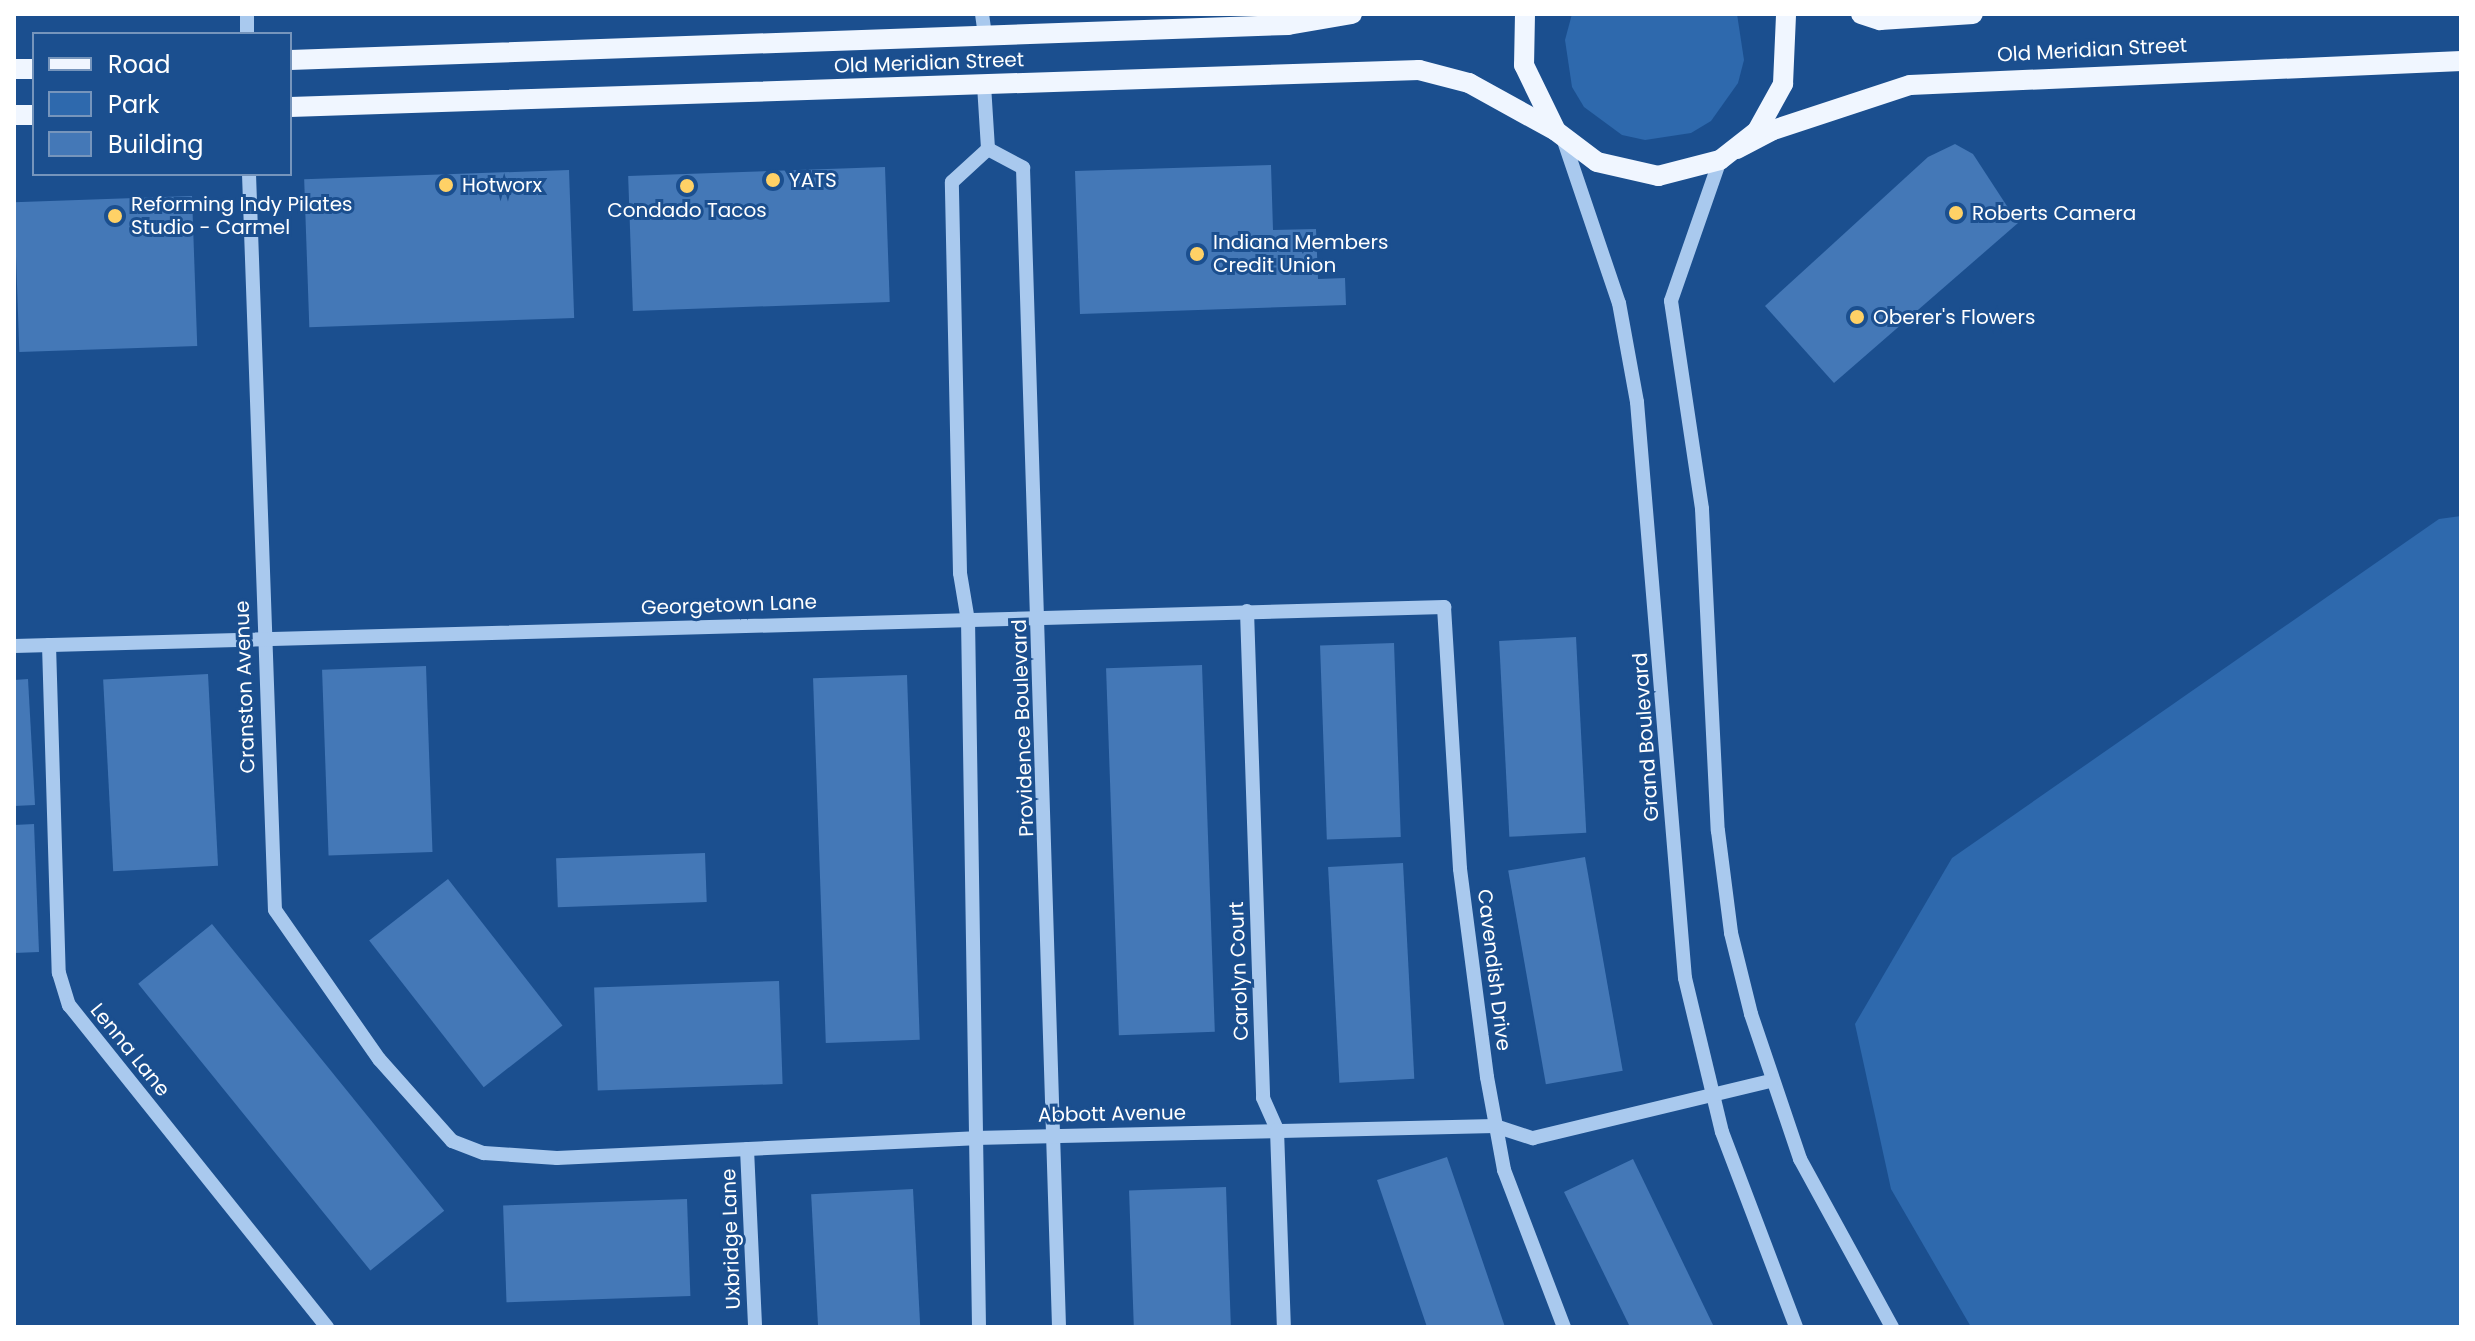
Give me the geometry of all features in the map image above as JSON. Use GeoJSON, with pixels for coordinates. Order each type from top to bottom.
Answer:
{"type":"FeatureCollection","features":[{"type":"Feature","properties":{"kind":"main road","name":"Old Meridian Street"},"geometry":{"type":"LineString","coordinates":[[292,60],[1288,25],[1352,14]]}},
{"type":"Feature","properties":{"kind":"main road"},"geometry":{"type":"LineString","coordinates":[[1525,14],[1524,65],[1559,134]]}},
{"type":"Feature","properties":{"kind":"main road"},"geometry":{"type":"LineString","coordinates":[[1728,154],[1757,131],[1783,84],[1786,14]]}},
{"type":"Feature","properties":{"kind":"main road"},"geometry":{"type":"LineString","coordinates":[[1861,14],[1880,20],[1973,14]]}},
{"type":"Feature","properties":{"kind":"main road","name":"Old Meridian Street"},"geometry":{"type":"LineString","coordinates":[[292,107],[1419,70],[1469,83],[1559,134],[1597,162],[1638,174],[1680,174],[1728,154],[1773,130],[1910,85],[2461,61]]}},
{"type":"Feature","properties":{"kind":"street"},"geometry":{"type":"LineString","coordinates":[[982,14],[985,36]]}},
{"type":"Feature","properties":{"kind":"street"},"geometry":{"type":"LineString","coordinates":[[979,1327],[968,621],[960,573],[952,182],[988,149],[984,85]]}},
{"type":"Feature","properties":{"kind":"street","name":"Grand Boulevard"},"geometry":{"type":"LineString","coordinates":[[1559,134],[1619,303],[1637,402],[1685,978],[1713,1094],[1752,1218],[1796,1327]]}},
{"type":"Feature","properties":{"kind":"street","name":"Providence Boulevard"},"geometry":{"type":"LineString","coordinates":[[988,149],[1023,168],[1040,619],[1059,1327]]}},
{"type":"Feature","properties":{"kind":"street"},"geometry":{"type":"LineString","coordinates":[[1728,154],[1672,292],[1672,319],[1702,509],[1718,831],[1729,919],[1771,1081],[1826,1213],[1892,1327]]}},
{"type":"Feature","properties":{"kind":"street","name":"Cranston Avenue"},"geometry":{"type":"LineString","coordinates":[[249,176],[275,910],[379,1059],[449,1138]]}},
{"type":"Feature","properties":{"kind":"street","name":"Georgetown Lane"},"geometry":{"type":"LineString","coordinates":[[14,646],[1444,607]]}},
{"type":"Feature","properties":{"kind":"street","name":"Cavendish Drive"},"geometry":{"type":"LineString","coordinates":[[1444,607],[1460,869],[1495,1126],[1525,1233],[1564,1327]]}},
{"type":"Feature","properties":{"kind":"street","name":"Carolyn Court"},"geometry":{"type":"LineString","coordinates":[[1247,611],[1263,1098],[1277,1130],[1284,1327]]}},
{"type":"Feature","properties":{"kind":"street","name":"Lenna Lane"},"geometry":{"type":"LineString","coordinates":[[49,645],[59,973],[69,1005],[327,1327]]}},
{"type":"Feature","properties":{"kind":"street","name":"Abbott Avenue"},"geometry":{"type":"LineString","coordinates":[[449,1138],[484,1153],[557,1158],[975,1138],[1277,1130],[1495,1126],[1533,1138],[1771,1081]]}},
{"type":"Feature","properties":{"kind":"street","name":"Uxbridge Lane"},"geometry":{"type":"LineString","coordinates":[[747,1149],[755,1327]]}},
{"type":"Feature","properties":{"kind":"green space"},"geometry":{"type":"Polygon","coordinates":[[[1572,14],[1737,14],[1744,60],[1738,83],[1711,121],[1691,133],[1645,140],[1622,135],[1584,107],[1572,87],[1565,40],[1572,14]]]}},
{"type":"Feature","properties":{"kind":"green space"},"geometry":{"type":"Polygon","coordinates":[[[2461,516],[2461,1327],[1971,1327],[1891,1189],[1855,1024],[1952,858],[2439,519],[2461,516]]]}},
{"type":"Feature","properties":{"kind":"building"},"geometry":{"type":"Polygon","coordinates":[[[1955,144],[1973,154],[2018,223],[1834,383],[1765,306],[1928,157],[1955,144]]]}},
{"type":"Feature","properties":{"kind":"building","name":"Indiana Members Credit Union"},"geometry":{"type":"Polygon","coordinates":[[[1271,165],[1273,230],[1316,229],[1318,279],[1345,278],[1346,305],[1080,314],[1075,171],[1271,165]]]}},
{"type":"Feature","properties":{"kind":"building"},"geometry":{"type":"Polygon","coordinates":[[[885,167],[890,302],[633,311],[628,176],[885,167]]]}},
{"type":"Feature","properties":{"kind":"building"},"geometry":{"type":"Polygon","coordinates":[[[569,170],[574,318],[309,327],[304,179],[569,170]]]}},
{"type":"Feature","properties":{"kind":"building"},"geometry":{"type":"Polygon","coordinates":[[[192,196],[197,346],[19,352],[14,202],[192,196]]]}},
{"type":"Feature","properties":{"kind":"building"},"geometry":{"type":"Polygon","coordinates":[[[1576,637],[1586,833],[1509,837],[1499,641],[1576,637]]]}},
{"type":"Feature","properties":{"kind":"building"},"geometry":{"type":"Polygon","coordinates":[[[1394,643],[1401,837],[1327,839],[1320,646],[1394,643]]]}},
{"type":"Feature","properties":{"kind":"building"},"geometry":{"type":"Polygon","coordinates":[[[1202,665],[1215,1032],[1119,1035],[1106,668],[1202,665]]]}},
{"type":"Feature","properties":{"kind":"building"},"geometry":{"type":"Polygon","coordinates":[[[426,666],[432,852],[329,856],[322,670],[426,666]]]}},
{"type":"Feature","properties":{"kind":"building"},"geometry":{"type":"Polygon","coordinates":[[[208,674],[218,866],[113,871],[103,679],[208,674]]]}},
{"type":"Feature","properties":{"kind":"building"},"geometry":{"type":"Polygon","coordinates":[[[907,675],[920,1040],[826,1043],[813,678],[907,675]]]}},
{"type":"Feature","properties":{"kind":"building"},"geometry":{"type":"Polygon","coordinates":[[[28,679],[35,805],[14,806],[14,680],[28,679]]]}},
{"type":"Feature","properties":{"kind":"building"},"geometry":{"type":"Polygon","coordinates":[[[34,824],[39,952],[14,953],[14,825],[34,824]]]}},
{"type":"Feature","properties":{"kind":"building"},"geometry":{"type":"Polygon","coordinates":[[[705,853],[707,902],[558,907],[556,858],[705,853]]]}},
{"type":"Feature","properties":{"kind":"building"},"geometry":{"type":"Polygon","coordinates":[[[1585,857],[1623,1071],[1546,1084],[1508,871],[1585,857]]]}},
{"type":"Feature","properties":{"kind":"building"},"geometry":{"type":"Polygon","coordinates":[[[1403,863],[1414,1079],[1339,1083],[1328,867],[1403,863]]]}},
{"type":"Feature","properties":{"kind":"building"},"geometry":{"type":"Polygon","coordinates":[[[448,879],[563,1026],[484,1087],[369,941],[448,879]]]}},
{"type":"Feature","properties":{"kind":"building"},"geometry":{"type":"Polygon","coordinates":[[[212,924],[444,1211],[370,1271],[138,984],[212,924]]]}},
{"type":"Feature","properties":{"kind":"building"},"geometry":{"type":"Polygon","coordinates":[[[779,981],[783,1084],[598,1090],[594,987],[779,981]]]}},
{"type":"Feature","properties":{"kind":"building"},"geometry":{"type":"Polygon","coordinates":[[[1447,1157],[1505,1327],[1427,1327],[1377,1180],[1447,1157]]]}},
{"type":"Feature","properties":{"kind":"building"},"geometry":{"type":"Polygon","coordinates":[[[1633,1159],[1714,1327],[1630,1327],[1564,1192],[1633,1159]]]}},
{"type":"Feature","properties":{"kind":"building"},"geometry":{"type":"Polygon","coordinates":[[[1226,1187],[1231,1327],[1134,1327],[1129,1190],[1226,1187]]]}},
{"type":"Feature","properties":{"kind":"building"},"geometry":{"type":"Polygon","coordinates":[[[913,1189],[920,1327],[818,1327],[811,1194],[913,1189]]]}},
{"type":"Feature","properties":{"kind":"building"},"geometry":{"type":"Polygon","coordinates":[[[687,1199],[690,1296],[506,1302],[503,1205],[687,1199]]]}},
{"type":"Feature","properties":{"kind":"place","name":"YATS"},"geometry":{"type":"Point","coordinates":[773,180]}},
{"type":"Feature","properties":{"kind":"place","name":"Hotworx"},"geometry":{"type":"Point","coordinates":[446,185]}},
{"type":"Feature","properties":{"kind":"place","name":"Condado Tacos"},"geometry":{"type":"Point","coordinates":[687,186]}},
{"type":"Feature","properties":{"kind":"place","name":"Roberts Camera"},"geometry":{"type":"Point","coordinates":[1956,213]}},
{"type":"Feature","properties":{"kind":"place","name":"Reforming Indy Pilates Studio - Carmel"},"geometry":{"type":"Point","coordinates":[115,216]}},
{"type":"Feature","properties":{"kind":"place","name":"Indiana Members Credit Union"},"geometry":{"type":"Point","coordinates":[1197,254]}},
{"type":"Feature","properties":{"kind":"place","name":"Oberer's Flowers"},"geometry":{"type":"Point","coordinates":[1857,317]}}]}
